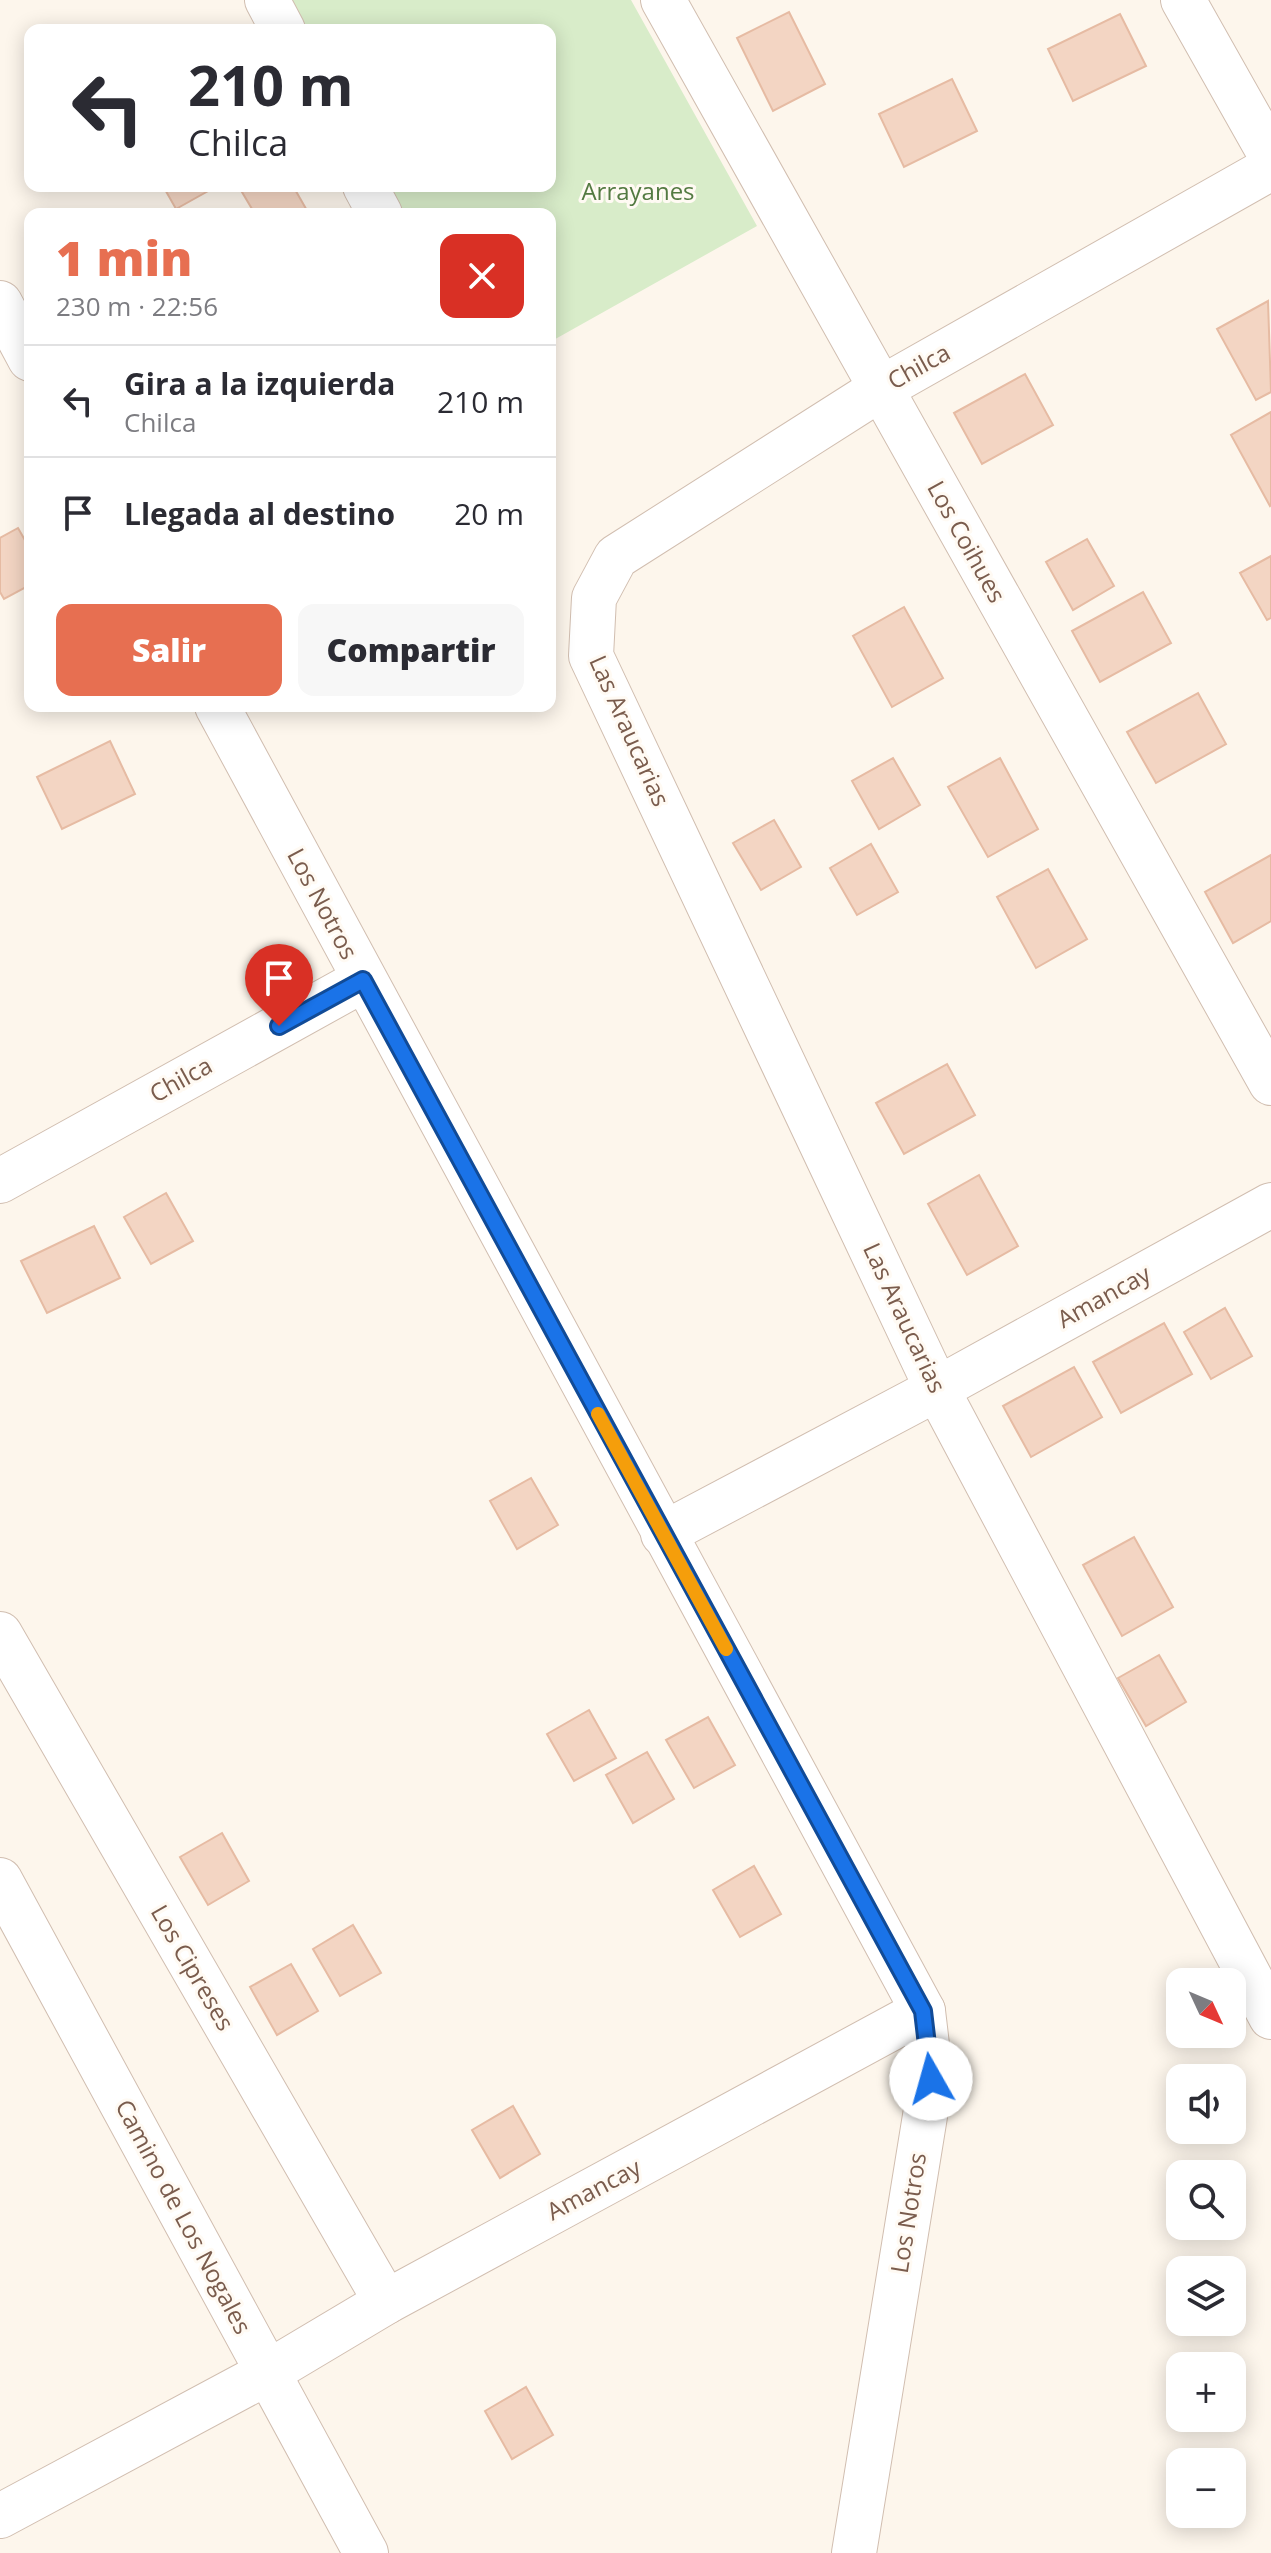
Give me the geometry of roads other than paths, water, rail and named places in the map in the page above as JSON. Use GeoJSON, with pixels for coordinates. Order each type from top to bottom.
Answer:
{"type":"FeatureCollection","features":[{"type":"Feature","properties":{"kind":"street"},"geometry":{"type":"LineString","coordinates":[[267,0],[280,24]]}},
{"type":"Feature","properties":{"kind":"street","name":"Los Coihues"},"geometry":{"type":"LineString","coordinates":[[663,0],[1271,1083]]}},
{"type":"Feature","properties":{"kind":"street"},"geometry":{"type":"LineString","coordinates":[[1183,0],[1271,156]]}},
{"type":"Feature","properties":{"kind":"street","name":"Chilca"},"geometry":{"type":"LineString","coordinates":[[594,598],[616,557],[880,389],[1271,168]]}},
{"type":"Feature","properties":{"kind":"street"},"geometry":{"type":"LineString","coordinates":[[0,303],[24,348]]}},
{"type":"Feature","properties":{"kind":"street","name":"Las Araucarias"},"geometry":{"type":"LineString","coordinates":[[594,598],[591,656],[937,1389],[1271,2017]]}},
{"type":"Feature","properties":{"kind":"street","name":"Los Notros"},"geometry":{"type":"LineString","coordinates":[[220,712],[923,2011],[931,2079],[854,2553]]}},
{"type":"Feature","properties":{"kind":"street","name":"Chilca"},"geometry":{"type":"LineString","coordinates":[[0,1181],[363,980]]}},
{"type":"Feature","properties":{"kind":"street","name":"Amancay"},"geometry":{"type":"LineString","coordinates":[[663,1534],[937,1389],[1271,1205]]}},
{"type":"Feature","properties":{"kind":"street","name":"Los Cipreses"},"geometry":{"type":"LineString","coordinates":[[0,1634],[386,2302]]}},
{"type":"Feature","properties":{"kind":"street","name":"Camino de Los Nogales"},"geometry":{"type":"LineString","coordinates":[[0,1880],[366,2553]]}},
{"type":"Feature","properties":{"kind":"street","name":"Amancay"},"geometry":{"type":"LineString","coordinates":[[0,2516],[267,2373],[386,2302],[923,2011]]}},
{"type":"Feature","properties":{"kind":"park label","name":"Arrayanes"},"geometry":{"type":"Point","coordinates":[638,192]}}]}
